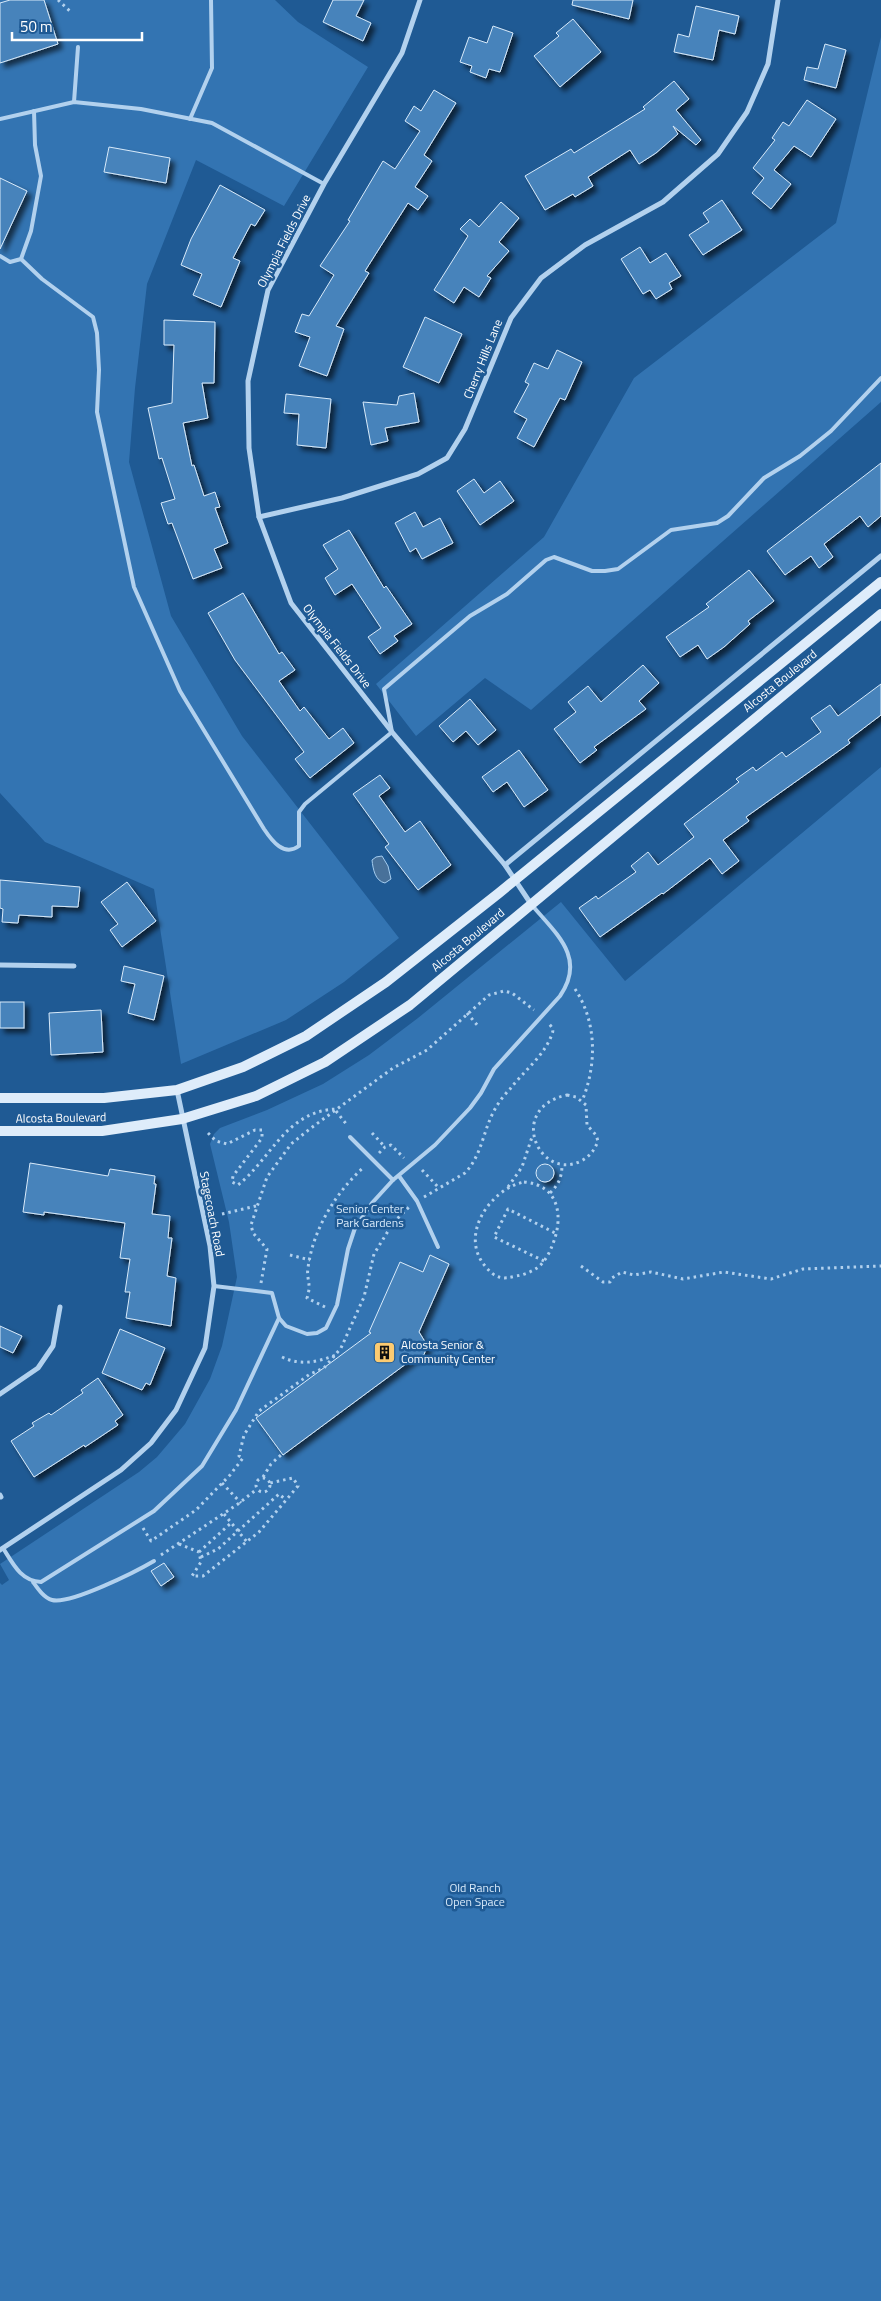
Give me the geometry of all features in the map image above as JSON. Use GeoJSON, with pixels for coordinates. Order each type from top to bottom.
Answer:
{"type":"FeatureCollection","features":[{"type":"Feature","properties":{"kind":"main road","name":"Alcosta Boulevard"},"geometry":{"type":"LineString","coordinates":[[0,1098],[104,1098],[177,1090],[243,1067],[306,1036],[386,982],[685,744],[881,582]]}},
{"type":"Feature","properties":{"kind":"main road","name":"Alcosta Boulevard"},"geometry":{"type":"LineString","coordinates":[[0,1131],[102,1131],[182,1119],[256,1096],[325,1062],[410,1004],[881,614]]}},
{"type":"Feature","properties":{"kind":"street","name":"Olympia Fields Drive"},"geometry":{"type":"LineString","coordinates":[[420,0],[402,53],[324,184],[268,290],[248,381],[249,448],[258,517],[291,603],[392,732],[505,865],[531,904]]}},
{"type":"Feature","properties":{"kind":"street","name":"Cherry Hills Lane"},"geometry":{"type":"LineString","coordinates":[[258,517],[361,492],[418,474],[447,458],[465,429],[511,318],[541,278],[585,245],[664,202],[718,154],[747,112],[768,64],[778,0]]}},
{"type":"Feature","properties":{"kind":"street"},"geometry":{"type":"LineString","coordinates":[[505,865],[881,556]]}},
{"type":"Feature","properties":{"kind":"street"},"geometry":{"type":"LineString","coordinates":[[0,965],[74,966]]}},
{"type":"Feature","properties":{"kind":"street","name":"Stagecoach Road"},"geometry":{"type":"LineString","coordinates":[[1,1549],[121,1470],[151,1443],[176,1410],[205,1348],[214,1286],[210,1246],[177,1090]]}},
{"type":"Feature","properties":{"kind":"street"},"geometry":{"type":"LineString","coordinates":[[0,1394],[38,1368],[53,1346],[60,1307]]}},
{"type":"Feature","properties":{"kind":"lane"},"geometry":{"type":"LineString","coordinates":[[190,118],[212,68],[211,0]]}},
{"type":"Feature","properties":{"kind":"lane"},"geometry":{"type":"LineString","coordinates":[[74,102],[78,47]]}},
{"type":"Feature","properties":{"kind":"lane"},"geometry":{"type":"LineString","coordinates":[[0,119],[74,102],[141,109],[190,118],[212,123],[324,184]]}},
{"type":"Feature","properties":{"kind":"lane"},"geometry":{"type":"LineString","coordinates":[[21,259],[31,232],[41,176],[35,145],[34,111]]}},
{"type":"Feature","properties":{"kind":"lane"},"geometry":{"type":"LineString","coordinates":[[0,256],[10,262],[21,259]]}},
{"type":"Feature","properties":{"kind":"lane"},"geometry":{"type":"LineString","coordinates":[[21,259],[42,279],[93,317],[98,333],[97,412],[134,587],[180,691],[274,842],[283,849],[294,850],[300,846],[299,812],[305,804],[392,732],[384,689],[470,616],[507,594],[546,560],[554,557],[592,570],[612,570],[618,568],[671,530],[717,523],[728,516],[764,478],[800,456],[831,431],[881,378]]}},
{"type":"Feature","properties":{"kind":"lane"},"geometry":{"type":"LineString","coordinates":[[214,1286],[272,1293],[279,1318],[295,1331],[307,1334],[317,1333],[326,1328],[337,1305],[348,1249],[355,1228],[372,1203],[393,1180],[435,1145],[470,1108],[482,1093],[494,1069],[560,996],[569,980],[570,956],[566,946],[531,904]]}},
{"type":"Feature","properties":{"kind":"lane"},"geometry":{"type":"LineString","coordinates":[[350,1136],[393,1180]]}},
{"type":"Feature","properties":{"kind":"lane"},"geometry":{"type":"LineString","coordinates":[[399,1176],[417,1201],[438,1247]]}},
{"type":"Feature","properties":{"kind":"lane"},"geometry":{"type":"LineString","coordinates":[[1,1549],[24,1578],[33,1582],[41,1582],[154,1511],[202,1466],[236,1410],[279,1318]]}},
{"type":"Feature","properties":{"kind":"lane"},"geometry":{"type":"LineString","coordinates":[[33,1582],[43,1595],[51,1600],[58,1601],[90,1592],[154,1560]]}},
{"type":"Feature","properties":{"kind":"path"},"geometry":{"type":"LineString","coordinates":[[58,0],[72,13]]}},
{"type":"Feature","properties":{"kind":"path"},"geometry":{"type":"LineString","coordinates":[[569,980],[579,995],[587,1014],[593,1045],[591,1074],[582,1101]]}},
{"type":"Feature","properties":{"kind":"path"},"geometry":{"type":"LineString","coordinates":[[260,1291],[267,1249],[253,1233],[251,1225],[267,1177],[291,1144],[393,1068],[427,1050],[490,995],[504,990],[520,998],[532,1008]]}},
{"type":"Feature","properties":{"kind":"path"},"geometry":{"type":"LineString","coordinates":[[467,1014],[478,1026]]}},
{"type":"Feature","properties":{"kind":"path"},"geometry":{"type":"LineString","coordinates":[[421,1198],[470,1168],[482,1144],[494,1111],[537,1057],[552,1034],[553,1029],[550,1024]]}},
{"type":"Feature","properties":{"kind":"path"},"geometry":{"type":"LineString","coordinates":[[508,1187],[524,1182],[544,1187],[556,1204],[558,1214],[557,1234],[544,1261],[538,1268],[521,1275],[500,1278],[493,1275],[482,1262],[476,1244],[477,1228],[490,1202],[508,1187],[522,1167],[533,1135],[533,1121],[544,1104],[550,1100],[567,1095],[582,1101],[587,1110],[585,1120],[587,1125],[596,1135],[598,1141],[592,1154],[585,1159],[572,1164],[562,1164],[548,1158],[541,1152],[533,1135]]}},
{"type":"Feature","properties":{"kind":"path"},"geometry":{"type":"LineString","coordinates":[[208,1133],[216,1140],[227,1144],[255,1130],[262,1130],[264,1134],[262,1138],[233,1176],[232,1182],[238,1185],[298,1121],[324,1110],[337,1110]]}},
{"type":"Feature","properties":{"kind":"path"},"geometry":{"type":"LineString","coordinates":[[337,1110],[347,1125]]}},
{"type":"Feature","properties":{"kind":"path"},"geometry":{"type":"LineString","coordinates":[[372,1132],[385,1147]]}},
{"type":"Feature","properties":{"kind":"path"},"geometry":{"type":"LineString","coordinates":[[378,1153],[385,1147],[394,1146],[404,1158]]}},
{"type":"Feature","properties":{"kind":"path"},"geometry":{"type":"LineString","coordinates":[[550,1193],[562,1175],[562,1164]]}},
{"type":"Feature","properties":{"kind":"path"},"geometry":{"type":"LineString","coordinates":[[325,1308],[307,1298],[310,1285],[308,1268],[314,1242],[333,1204],[345,1186],[364,1167]]}},
{"type":"Feature","properties":{"kind":"path"},"geometry":{"type":"LineString","coordinates":[[422,1170],[439,1188]]}},
{"type":"Feature","properties":{"kind":"path"},"geometry":{"type":"LineString","coordinates":[[138,1521],[151,1541],[196,1510],[243,1458],[239,1456],[244,1435],[255,1416],[310,1374],[324,1368],[336,1355],[364,1297],[374,1254],[393,1223],[413,1204]]}},
{"type":"Feature","properties":{"kind":"path"},"geometry":{"type":"LineString","coordinates":[[222,1214],[256,1206]]}},
{"type":"Feature","properties":{"kind":"path"},"geometry":{"type":"LineString","coordinates":[[544,1261],[494,1236],[508,1209],[557,1234]]}},
{"type":"Feature","properties":{"kind":"path"},"geometry":{"type":"LineString","coordinates":[[290,1255],[310,1260]]}},
{"type":"Feature","properties":{"kind":"path"},"geometry":{"type":"LineString","coordinates":[[581,1266],[603,1282],[607,1282],[622,1272],[634,1275],[651,1272],[683,1279],[724,1272],[771,1279],[804,1269],[881,1266]]}},
{"type":"Feature","properties":{"kind":"path"},"geometry":{"type":"LineString","coordinates":[[282,1357],[291,1361],[309,1363],[336,1355]]}},
{"type":"Feature","properties":{"kind":"path"},"geometry":{"type":"LineString","coordinates":[[154,1560],[241,1503],[257,1489],[257,1481],[263,1477],[271,1464],[282,1454]]}},
{"type":"Feature","properties":{"kind":"path"},"geometry":{"type":"LineString","coordinates":[[263,1477],[270,1482]]}},
{"type":"Feature","properties":{"kind":"path"},"geometry":{"type":"LineString","coordinates":[[179,1544],[198,1552],[201,1557],[200,1565],[194,1577],[203,1576],[259,1532],[298,1486],[295,1479],[287,1477],[270,1482]]}},
{"type":"Feature","properties":{"kind":"path"},"geometry":{"type":"LineString","coordinates":[[257,1489],[262,1492],[266,1491],[269,1489],[270,1482]]}},
{"type":"Feature","properties":{"kind":"path"},"geometry":{"type":"LineString","coordinates":[[222,1483],[241,1503]]}},
{"type":"Feature","properties":{"kind":"path"},"geometry":{"type":"LineString","coordinates":[[201,1557],[218,1549],[279,1494],[286,1500]]}},
{"type":"Feature","properties":{"kind":"path"},"geometry":{"type":"LineString","coordinates":[[224,1514],[247,1542]]}},
{"type":"Feature","properties":{"kind":"path"},"geometry":{"type":"LineString","coordinates":[[198,1552],[231,1523]]}},
{"type":"Feature","properties":{"kind":"green space"},"geometry":{"type":"Polygon","coordinates":[[[0,0],[275,0],[298,22],[368,67],[284,206],[196,160],[147,284],[129,462],[171,616],[242,736],[399,938],[344,982],[286,1020],[181,1064],[154,889],[45,842],[0,793],[0,0]]]}},
{"type":"Feature","properties":{"kind":"green space"},"geometry":{"type":"Polygon","coordinates":[[[881,37],[881,402],[531,710],[485,678],[416,736],[376,684],[544,537],[634,378],[836,223],[881,37]]]}},
{"type":"Feature","properties":{"kind":"green space","name":"Old Ranch Open Space"},"geometry":{"type":"Polygon","coordinates":[[[881,767],[881,2301],[0,2301],[0,1583],[2,1585],[9,1580],[0,1564],[139,1472],[157,1457],[185,1424],[210,1379],[222,1346],[237,1277],[229,1222],[210,1144],[214,1134],[220,1128],[267,1110],[323,1084],[369,1055],[418,1018],[561,902],[625,981],[881,767]]]}},
{"type":"Feature","properties":{"kind":"shaded area"},"geometry":{"type":"Polygon","coordinates":[[[382,856],[388,866],[391,879],[385,883],[377,877],[372,860],[382,856]]]}},
{"type":"Feature","properties":{"kind":"building"},"geometry":{"type":"Polygon","coordinates":[[[10,0],[44,0],[58,44],[0,63],[0,3],[10,0]]]}},
{"type":"Feature","properties":{"kind":"building"},"geometry":{"type":"Polygon","coordinates":[[[333,0],[364,0],[356,16],[371,23],[363,41],[323,22],[333,0]]]}},
{"type":"Feature","properties":{"kind":"building"},"geometry":{"type":"Polygon","coordinates":[[[573,0],[633,0],[629,19],[572,5],[573,0]]]}},
{"type":"Feature","properties":{"kind":"building"},"geometry":{"type":"Polygon","coordinates":[[[696,6],[739,16],[735,34],[719,30],[713,60],[674,52],[678,34],[689,37],[696,6]]]}},
{"type":"Feature","properties":{"kind":"building"},"geometry":{"type":"Polygon","coordinates":[[[573,19],[601,52],[560,87],[534,56],[559,36],[556,33],[573,19]]]}},
{"type":"Feature","properties":{"kind":"building"},"geometry":{"type":"Polygon","coordinates":[[[493,26],[513,33],[500,72],[489,69],[486,78],[470,72],[472,66],[460,62],[469,37],[487,43],[493,26]]]}},
{"type":"Feature","properties":{"kind":"building"},"geometry":{"type":"Polygon","coordinates":[[[825,44],[846,50],[836,88],[804,80],[807,67],[818,69],[825,44]]]}},
{"type":"Feature","properties":{"kind":"building"},"geometry":{"type":"Polygon","coordinates":[[[674,81],[689,99],[676,110],[701,140],[696,145],[673,126],[678,134],[656,153],[639,164],[630,150],[588,177],[593,186],[575,197],[573,194],[545,210],[525,176],[571,149],[574,153],[645,109],[643,107],[674,81]]]}},
{"type":"Feature","properties":{"kind":"building"},"geometry":{"type":"Polygon","coordinates":[[[434,90],[456,103],[424,155],[432,161],[415,187],[428,196],[418,210],[408,203],[365,271],[369,273],[336,326],[344,329],[327,376],[299,366],[310,337],[295,332],[302,314],[309,316],[334,275],[320,266],[350,221],[348,220],[383,161],[395,169],[420,131],[405,121],[414,106],[421,111],[434,90]]]}},
{"type":"Feature","properties":{"kind":"building"},"geometry":{"type":"Polygon","coordinates":[[[807,100],[836,119],[811,157],[794,146],[774,170],[791,184],[771,209],[752,193],[764,178],[753,168],[775,140],[772,138],[783,122],[789,126],[807,100]]]}},
{"type":"Feature","properties":{"kind":"building"},"geometry":{"type":"Polygon","coordinates":[[[109,147],[170,158],[166,183],[104,172],[109,147]]]}},
{"type":"Feature","properties":{"kind":"building"},"geometry":{"type":"Polygon","coordinates":[[[0,178],[27,191],[0,249],[0,178]]]}},
{"type":"Feature","properties":{"kind":"building"},"geometry":{"type":"Polygon","coordinates":[[[220,185],[265,210],[255,226],[251,224],[233,258],[240,261],[221,307],[193,295],[202,274],[181,265],[191,239],[220,185]]]}},
{"type":"Feature","properties":{"kind":"building"},"geometry":{"type":"Polygon","coordinates":[[[722,200],[742,230],[703,255],[689,235],[709,222],[703,213],[722,200]]]}},
{"type":"Feature","properties":{"kind":"building"},"geometry":{"type":"Polygon","coordinates":[[[501,202],[519,218],[499,242],[509,251],[487,276],[491,278],[479,297],[464,287],[454,303],[434,290],[468,236],[460,229],[470,219],[479,227],[501,202]]]}},
{"type":"Feature","properties":{"kind":"building"},"geometry":{"type":"Polygon","coordinates":[[[640,247],[650,263],[666,253],[681,276],[669,283],[672,289],[656,299],[650,290],[643,294],[621,259],[640,247]]]}},
{"type":"Feature","properties":{"kind":"building"},"geometry":{"type":"Polygon","coordinates":[[[425,317],[462,334],[439,383],[403,367],[425,317]]]}},
{"type":"Feature","properties":{"kind":"building"},"geometry":{"type":"Polygon","coordinates":[[[164,320],[215,322],[214,383],[202,383],[208,418],[183,423],[192,466],[194,465],[204,496],[215,492],[220,507],[215,508],[228,543],[214,549],[222,568],[193,579],[172,523],[168,524],[161,503],[175,499],[162,458],[159,459],[148,408],[172,403],[174,345],[164,345],[164,320]]]}},
{"type":"Feature","properties":{"kind":"building"},"geometry":{"type":"Polygon","coordinates":[[[557,350],[582,362],[565,400],[560,398],[534,447],[517,438],[527,419],[514,412],[529,384],[525,382],[534,363],[548,369],[557,350]]]}},
{"type":"Feature","properties":{"kind":"building"},"geometry":{"type":"Polygon","coordinates":[[[414,393],[419,422],[385,428],[388,441],[371,445],[363,402],[397,405],[399,396],[414,393]]]}},
{"type":"Feature","properties":{"kind":"building"},"geometry":{"type":"Polygon","coordinates":[[[286,394],[331,399],[326,448],[297,445],[299,414],[284,413],[286,394]]]}},
{"type":"Feature","properties":{"kind":"building"},"geometry":{"type":"Polygon","coordinates":[[[881,463],[881,516],[868,527],[860,516],[824,544],[833,557],[819,568],[811,556],[785,575],[767,551],[881,463]]]}},
{"type":"Feature","properties":{"kind":"building"},"geometry":{"type":"Polygon","coordinates":[[[474,479],[484,493],[500,481],[514,501],[480,525],[457,491],[474,479]]]}},
{"type":"Feature","properties":{"kind":"building"},"geometry":{"type":"Polygon","coordinates":[[[415,512],[423,527],[440,518],[453,543],[422,559],[416,548],[410,552],[395,523],[415,512]]]}},
{"type":"Feature","properties":{"kind":"building"},"geometry":{"type":"Polygon","coordinates":[[[349,530],[384,588],[386,586],[412,624],[394,636],[398,641],[380,654],[368,637],[381,628],[352,584],[335,595],[325,578],[338,569],[323,545],[349,530]]]}},
{"type":"Feature","properties":{"kind":"building"},"geometry":{"type":"Polygon","coordinates":[[[749,570],[774,601],[748,621],[750,624],[724,647],[707,659],[698,645],[680,657],[666,637],[709,607],[706,604],[749,570]]]}},
{"type":"Feature","properties":{"kind":"building"},"geometry":{"type":"Polygon","coordinates":[[[243,593],[279,654],[282,652],[295,670],[279,681],[300,711],[304,707],[329,739],[343,728],[354,743],[310,778],[295,759],[304,752],[235,660],[208,613],[243,593]]]}},
{"type":"Feature","properties":{"kind":"building"},"geometry":{"type":"Polygon","coordinates":[[[643,665],[659,683],[639,701],[646,709],[594,747],[597,750],[580,763],[554,729],[576,712],[568,702],[588,686],[601,702],[643,665]]]}},
{"type":"Feature","properties":{"kind":"building"},"geometry":{"type":"Polygon","coordinates":[[[881,684],[881,715],[848,740],[850,743],[746,817],[749,821],[723,840],[739,861],[722,874],[710,858],[663,894],[600,937],[579,908],[596,896],[598,899],[636,872],[631,866],[648,852],[658,865],[694,837],[684,824],[739,782],[736,779],[753,767],[756,771],[782,752],[786,757],[821,732],[811,718],[830,705],[838,716],[881,684]]]}},
{"type":"Feature","properties":{"kind":"building"},"geometry":{"type":"Polygon","coordinates":[[[470,699],[496,730],[478,745],[466,731],[453,742],[439,726],[470,699]]]}},
{"type":"Feature","properties":{"kind":"building"},"geometry":{"type":"Polygon","coordinates":[[[519,750],[548,790],[524,807],[507,782],[493,792],[482,777],[519,750]]]}},
{"type":"Feature","properties":{"kind":"building"},"geometry":{"type":"Polygon","coordinates":[[[380,775],[390,788],[379,796],[405,832],[420,821],[451,865],[418,890],[385,847],[389,844],[353,794],[380,775]]]}},
{"type":"Feature","properties":{"kind":"building"},"geometry":{"type":"Polygon","coordinates":[[[0,880],[80,887],[78,907],[52,906],[52,917],[19,915],[18,923],[2,922],[3,909],[0,908],[0,880]]]}},
{"type":"Feature","properties":{"kind":"building"},"geometry":{"type":"Polygon","coordinates":[[[127,882],[156,921],[122,947],[110,930],[118,924],[101,902],[127,882]]]}},
{"type":"Feature","properties":{"kind":"building"},"geometry":{"type":"Polygon","coordinates":[[[124,966],[164,976],[154,1020],[128,1013],[135,984],[121,981],[124,966]]]}},
{"type":"Feature","properties":{"kind":"building"},"geometry":{"type":"Polygon","coordinates":[[[0,1002],[24,1002],[24,1028],[0,1028],[0,1002]]]}},
{"type":"Feature","properties":{"kind":"building"},"geometry":{"type":"Polygon","coordinates":[[[101,1010],[103,1052],[51,1055],[49,1013],[101,1010]]]}},
{"type":"Feature","properties":{"kind":"building"},"geometry":{"type":"Polygon","coordinates":[[[30,1163],[108,1176],[110,1169],[155,1176],[154,1184],[156,1184],[152,1214],[170,1216],[168,1238],[172,1238],[167,1276],[176,1278],[171,1326],[126,1318],[130,1292],[125,1292],[130,1259],[120,1258],[125,1223],[44,1212],[44,1215],[23,1212],[30,1163]]]}},
{"type":"Feature","properties":{"kind":"building"},"geometry":{"type":"Polygon","coordinates":[[[545,1164],[551,1167],[554,1173],[551,1179],[545,1182],[539,1179],[536,1173],[539,1167],[545,1164]]]}},
{"type":"Feature","properties":{"kind":"building","name":"Alcosta Senior & Community Center"},"geometry":{"type":"Polygon","coordinates":[[[430,1255],[449,1264],[419,1332],[427,1345],[424,1355],[414,1358],[283,1455],[256,1418],[371,1333],[369,1332],[400,1262],[423,1272],[430,1255]]]}},
{"type":"Feature","properties":{"kind":"building"},"geometry":{"type":"Polygon","coordinates":[[[0,1326],[22,1336],[13,1353],[0,1347],[0,1326]]]}},
{"type":"Feature","properties":{"kind":"building"},"geometry":{"type":"Polygon","coordinates":[[[120,1329],[165,1348],[150,1385],[146,1383],[142,1390],[102,1373],[120,1329]]]}},
{"type":"Feature","properties":{"kind":"building"},"geometry":{"type":"Polygon","coordinates":[[[98,1378],[123,1415],[115,1421],[118,1425],[34,1477],[11,1441],[34,1426],[32,1423],[49,1413],[51,1415],[83,1393],[81,1390],[98,1378]]]}},
{"type":"Feature","properties":{"kind":"building"},"geometry":{"type":"Polygon","coordinates":[[[164,1563],[174,1577],[161,1586],[151,1571],[164,1563]]]}},
{"type":"Feature","properties":{"kind":"place","name":"Alcosta Senior & Community Center"},"geometry":{"type":"Point","coordinates":[385,1352]}},
{"type":"Feature","properties":{"kind":"park label","name":"Senior Center Park Gardens"},"geometry":{"type":"Point","coordinates":[370,1216]}}]}
